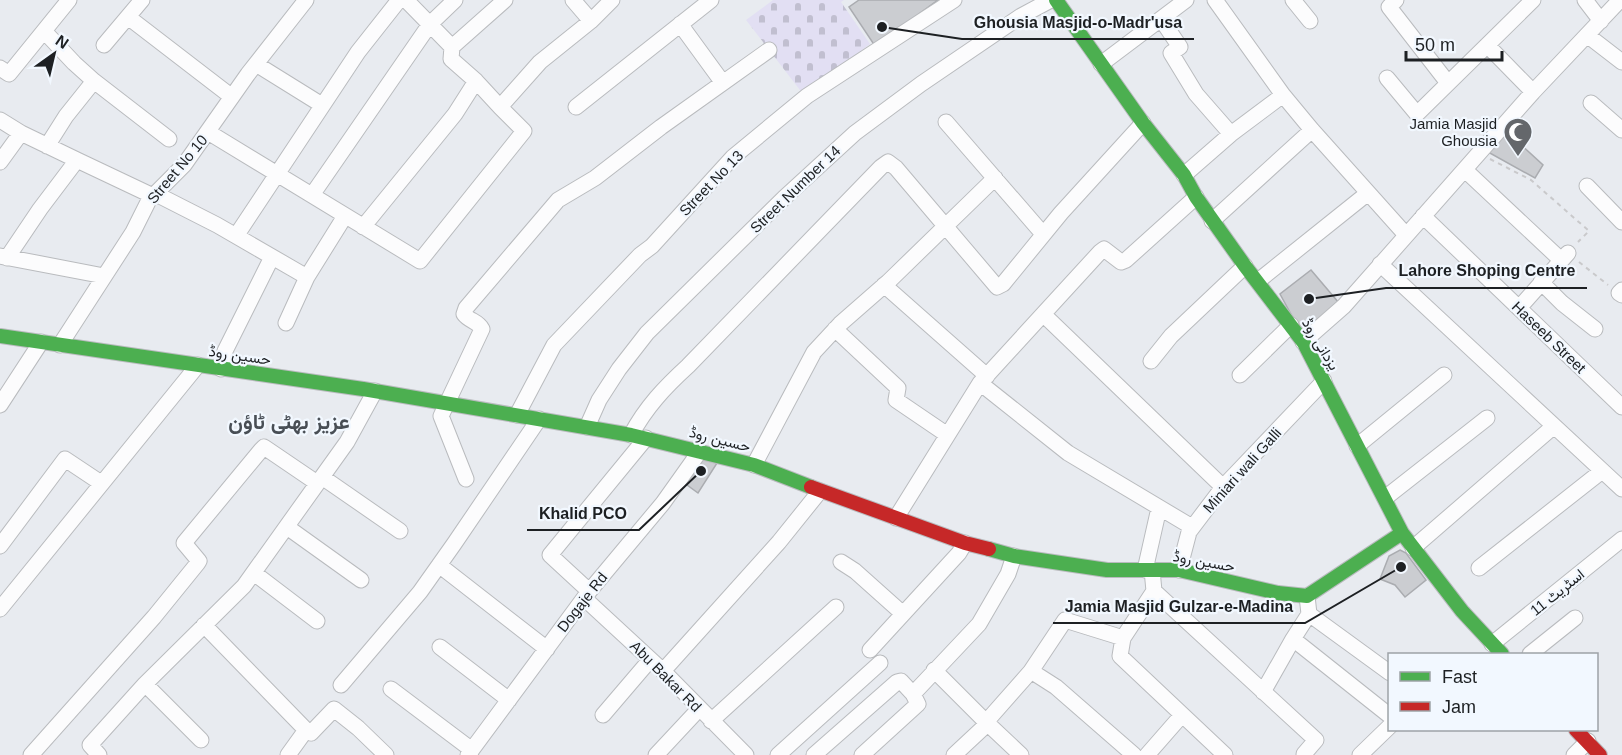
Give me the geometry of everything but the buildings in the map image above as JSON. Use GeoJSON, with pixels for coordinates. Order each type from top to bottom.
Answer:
{"type":"FeatureCollection","features":[{"type":"Feature","properties":{"kind":"street"},"geometry":{"type":"LineString","coordinates":[[0,68],[9,74],[69,0]]}},
{"type":"Feature","properties":{"kind":"street"},"geometry":{"type":"LineString","coordinates":[[104,45],[142,0]]}},
{"type":"Feature","properties":{"kind":"street","name":"Street No 10"},"geometry":{"type":"LineString","coordinates":[[60,345],[133,232],[148,200],[184,165],[256,64],[306,0]]}},
{"type":"Feature","properties":{"kind":"street"},"geometry":{"type":"LineString","coordinates":[[236,236],[358,52],[399,0]]}},
{"type":"Feature","properties":{"kind":"street"},"geometry":{"type":"LineString","coordinates":[[406,0],[452,47]]}},
{"type":"Feature","properties":{"kind":"street"},"geometry":{"type":"LineString","coordinates":[[312,195],[430,24],[455,0]]}},
{"type":"Feature","properties":{"kind":"street"},"geometry":{"type":"LineString","coordinates":[[208,132],[420,261],[524,131],[476,81],[451,59],[452,47],[505,0]]}},
{"type":"Feature","properties":{"kind":"street"},"geometry":{"type":"LineString","coordinates":[[573,0],[591,21]]}},
{"type":"Feature","properties":{"kind":"street"},"geometry":{"type":"LineString","coordinates":[[500,107],[540,62],[591,21],[612,0]]}},
{"type":"Feature","properties":{"kind":"street"},"geometry":{"type":"LineString","coordinates":[[576,107],[711,0]]}},
{"type":"Feature","properties":{"kind":"street","name":"Street No 13"},"geometry":{"type":"LineString","coordinates":[[518,415],[554,345],[640,255],[652,246],[733,157],[807,96],[954,0]]}},
{"type":"Feature","properties":{"kind":"street","name":"یزدانی روڈ"},"geometry":{"type":"LineString","coordinates":[[1054,0],[1143,123],[1184,175],[1196,197],[1245,266],[1303,342],[1402,533],[1462,611],[1497,649]]}},
{"type":"Feature","properties":{"kind":"street","name":"Street Number 14"},"geometry":{"type":"LineString","coordinates":[[587,427],[599,400],[646,333],[784,198],[864,126],[1012,22],[1054,0]]}},
{"type":"Feature","properties":{"kind":"street"},"geometry":{"type":"LineString","coordinates":[[1101,64],[1186,0]]}},
{"type":"Feature","properties":{"kind":"street"},"geometry":{"type":"LineString","coordinates":[[1215,0],[1283,95],[1406,235]]}},
{"type":"Feature","properties":{"kind":"street"},"geometry":{"type":"LineString","coordinates":[[1293,0],[1310,21]]}},
{"type":"Feature","properties":{"kind":"street"},"geometry":{"type":"LineString","coordinates":[[1396,0],[1389,7],[1448,83]]}},
{"type":"Feature","properties":{"kind":"street"},"geometry":{"type":"LineString","coordinates":[[1387,78],[1417,114],[1533,0]]}},
{"type":"Feature","properties":{"kind":"street"},"geometry":{"type":"LineString","coordinates":[[1585,0],[1601,21]]}},
{"type":"Feature","properties":{"kind":"street"},"geometry":{"type":"LineString","coordinates":[[1303,342],[1344,306],[1533,92],[1620,0]]}},
{"type":"Feature","properties":{"kind":"street"},"geometry":{"type":"LineString","coordinates":[[128,17],[232,97]]}},
{"type":"Feature","properties":{"kind":"street"},"geometry":{"type":"LineString","coordinates":[[1161,19],[1180,46],[1171,53],[1196,94],[1231,134]]}},
{"type":"Feature","properties":{"kind":"street"},"geometry":{"type":"LineString","coordinates":[[680,24],[723,83]]}},
{"type":"Feature","properties":{"kind":"street"},"geometry":{"type":"LineString","coordinates":[[44,31],[94,81],[169,140]]}},
{"type":"Feature","properties":{"kind":"street"},"geometry":{"type":"LineString","coordinates":[[1587,35],[1622,62]]}},
{"type":"Feature","properties":{"kind":"street"},"geometry":{"type":"LineString","coordinates":[[1486,45],[1533,92]]}},
{"type":"Feature","properties":{"kind":"street"},"geometry":{"type":"LineString","coordinates":[[466,479],[441,420],[446,403],[482,329],[467,318],[464,314],[466,308],[558,200],[595,178],[661,127],[769,50]]}},
{"type":"Feature","properties":{"kind":"street"},"geometry":{"type":"LineString","coordinates":[[256,64],[322,105]]}},
{"type":"Feature","properties":{"kind":"street"},"geometry":{"type":"LineString","coordinates":[[47,146],[66,116],[94,81]]}},
{"type":"Feature","properties":{"kind":"street"},"geometry":{"type":"LineString","coordinates":[[363,227],[455,114],[476,81]]}},
{"type":"Feature","properties":{"kind":"street"},"geometry":{"type":"LineString","coordinates":[[1184,175],[1231,134],[1283,95]]}},
{"type":"Feature","properties":{"kind":"street"},"geometry":{"type":"LineString","coordinates":[[1591,103],[1622,130]]}},
{"type":"Feature","properties":{"kind":"street"},"geometry":{"type":"LineString","coordinates":[[0,120],[21,134],[153,196],[160,196],[236,236],[307,278]]}},
{"type":"Feature","properties":{"kind":"street"},"geometry":{"type":"LineString","coordinates":[[946,122],[1043,234]]}},
{"type":"Feature","properties":{"kind":"street"},"geometry":{"type":"LineString","coordinates":[[639,436],[642,416],[659,393],[888,162],[896,168],[997,287],[1003,284],[1043,234],[1143,123]]}},
{"type":"Feature","properties":{"kind":"street"},"geometry":{"type":"LineString","coordinates":[[1212,220],[1312,130]]}},
{"type":"Feature","properties":{"kind":"street"},"geometry":{"type":"LineString","coordinates":[[0,162],[21,134]]}},
{"type":"Feature","properties":{"kind":"street"},"geometry":{"type":"LineString","coordinates":[[77,160],[3,257],[104,276]]}},
{"type":"Feature","properties":{"kind":"street"},"geometry":{"type":"LineString","coordinates":[[1465,170],[1565,257],[1519,308]]}},
{"type":"Feature","properties":{"kind":"street"},"geometry":{"type":"LineString","coordinates":[[754,465],[814,352],[835,329],[995,178]]}},
{"type":"Feature","properties":{"kind":"street"},"geometry":{"type":"LineString","coordinates":[[1587,186],[1622,222]]}},
{"type":"Feature","properties":{"kind":"street"},"geometry":{"type":"LineString","coordinates":[[1258,281],[1368,193]]}},
{"type":"Feature","properties":{"kind":"street"},"geometry":{"type":"LineString","coordinates":[[896,518],[946,434],[983,380],[1100,252],[1104,249],[1117,261],[1126,260],[1196,197]]}},
{"type":"Feature","properties":{"kind":"street"},"geometry":{"type":"LineString","coordinates":[[286,323],[307,278],[345,216]]}},
{"type":"Feature","properties":{"kind":"street","name":"Haseeb Street"},"geometry":{"type":"LineString","coordinates":[[1424,216],[1622,407]]}},
{"type":"Feature","properties":{"kind":"street"},"geometry":{"type":"LineString","coordinates":[[221,369],[225,351],[272,257]]}},
{"type":"Feature","properties":{"kind":"street"},"geometry":{"type":"LineString","coordinates":[[1380,264],[1622,489]]}},
{"type":"Feature","properties":{"kind":"street"},"geometry":{"type":"LineString","coordinates":[[1151,361],[1171,336],[1245,266]]}},
{"type":"Feature","properties":{"kind":"street"},"geometry":{"type":"LineString","coordinates":[[1541,282],[1562,303],[1595,329]]}},
{"type":"Feature","properties":{"kind":"street"},"geometry":{"type":"LineString","coordinates":[[884,285],[983,380],[1068,453],[1192,527]]}},
{"type":"Feature","properties":{"kind":"street"},"geometry":{"type":"LineString","coordinates":[[1044,315],[1223,487]]}},
{"type":"Feature","properties":{"kind":"street"},"geometry":{"type":"LineString","coordinates":[[1240,375],[1291,326]]}},
{"type":"Feature","properties":{"kind":"street"},"geometry":{"type":"LineString","coordinates":[[835,329],[898,388],[896,400],[946,434]]}},
{"type":"Feature","properties":{"kind":"street","name":"حسین روڈ"},"geometry":{"type":"LineString","coordinates":[[0,336],[375,391],[639,436],[754,465],[965,543],[1014,556],[1107,570],[1179,570],[1278,593],[1307,596]]}},
{"type":"Feature","properties":{"kind":"street"},"geometry":{"type":"LineString","coordinates":[[0,405],[41,342]]}},
{"type":"Feature","properties":{"kind":"street"},"geometry":{"type":"LineString","coordinates":[[0,609],[198,365]]}},
{"type":"Feature","properties":{"kind":"street"},"geometry":{"type":"LineString","coordinates":[[1358,446],[1444,375]]}},
{"type":"Feature","properties":{"kind":"street","name":"Miniari wali Galli"},"geometry":{"type":"LineString","coordinates":[[1179,570],[1192,527],[1223,487],[1324,381]]}},
{"type":"Feature","properties":{"kind":"street"},"geometry":{"type":"LineString","coordinates":[[99,755],[90,745],[145,684],[244,586],[254,573],[347,442],[375,391]]}},
{"type":"Feature","properties":{"kind":"street"},"geometry":{"type":"LineString","coordinates":[[1385,498],[1486,418]]}},
{"type":"Feature","properties":{"kind":"street"},"geometry":{"type":"LineString","coordinates":[[341,685],[420,592],[540,419]]}},
{"type":"Feature","properties":{"kind":"street"},"geometry":{"type":"LineString","coordinates":[[1413,548],[1554,426]]}},
{"type":"Feature","properties":{"kind":"street","name":"Abu Bakar Rd"},"geometry":{"type":"LineString","coordinates":[[639,436],[550,555],[650,660],[746,755]]}},
{"type":"Feature","properties":{"kind":"street"},"geometry":{"type":"LineString","coordinates":[[31,755],[154,617],[197,564],[198,558],[184,543],[264,447],[400,531]]}},
{"type":"Feature","properties":{"kind":"street","name":"Dogaje Rd"},"geometry":{"type":"LineString","coordinates":[[470,752],[587,595],[663,503],[700,451]]}},
{"type":"Feature","properties":{"kind":"street"},"geometry":{"type":"LineString","coordinates":[[0,546],[65,459],[101,483]]}},
{"type":"Feature","properties":{"kind":"street"},"geometry":{"type":"LineString","coordinates":[[1479,568],[1602,471]]}},
{"type":"Feature","properties":{"kind":"street"},"geometry":{"type":"LineString","coordinates":[[663,672],[779,543],[820,491]]}},
{"type":"Feature","properties":{"kind":"street"},"geometry":{"type":"LineString","coordinates":[[1159,508],[1148,570],[1154,591],[1316,740],[1305,755]]}},
{"type":"Feature","properties":{"kind":"street"},"geometry":{"type":"LineString","coordinates":[[286,527],[361,580]]}},
{"type":"Feature","properties":{"kind":"street"},"geometry":{"type":"LineString","coordinates":[[1263,692],[1309,614],[1307,596],[1402,533]]}},
{"type":"Feature","properties":{"kind":"street","name":"اسٹریٹ 11"},"geometry":{"type":"LineString","coordinates":[[1497,649],[1622,539]]}},
{"type":"Feature","properties":{"kind":"street"},"geometry":{"type":"LineString","coordinates":[[870,650],[959,553],[965,543]]}},
{"type":"Feature","properties":{"kind":"street"},"geometry":{"type":"LineString","coordinates":[[913,694],[979,624],[1008,574],[1014,556]]}},
{"type":"Feature","properties":{"kind":"street"},"geometry":{"type":"LineString","coordinates":[[841,562],[855,571],[902,613]]}},
{"type":"Feature","properties":{"kind":"street"},"geometry":{"type":"LineString","coordinates":[[439,565],[547,649]]}},
{"type":"Feature","properties":{"kind":"street"},"geometry":{"type":"LineString","coordinates":[[254,573],[317,621]]}},
{"type":"Feature","properties":{"kind":"street"},"geometry":{"type":"LineString","coordinates":[[1154,591],[1123,638],[1120,656],[1226,755]]}},
{"type":"Feature","properties":{"kind":"street"},"geometry":{"type":"LineString","coordinates":[[711,721],[836,607]]}},
{"type":"Feature","properties":{"kind":"street"},"geometry":{"type":"LineString","coordinates":[[1309,614],[1388,672]]}},
{"type":"Feature","properties":{"kind":"street"},"geometry":{"type":"LineString","coordinates":[[1531,653],[1575,618]]}},
{"type":"Feature","properties":{"kind":"street"},"geometry":{"type":"LineString","coordinates":[[954,755],[984,727],[1031,671],[1065,620],[1123,638]]}},
{"type":"Feature","properties":{"kind":"street"},"geometry":{"type":"LineString","coordinates":[[204,625],[306,730],[311,733],[334,709],[386,755]]}},
{"type":"Feature","properties":{"kind":"street"},"geometry":{"type":"LineString","coordinates":[[1293,639],[1388,715]]}},
{"type":"Feature","properties":{"kind":"street"},"geometry":{"type":"LineString","coordinates":[[440,647],[509,700]]}},
{"type":"Feature","properties":{"kind":"street"},"geometry":{"type":"LineString","coordinates":[[603,715],[650,660]]}},
{"type":"Feature","properties":{"kind":"street"},"geometry":{"type":"LineString","coordinates":[[778,755],[880,663]]}},
{"type":"Feature","properties":{"kind":"street"},"geometry":{"type":"LineString","coordinates":[[934,670],[1022,755]]}},
{"type":"Feature","properties":{"kind":"street"},"geometry":{"type":"LineString","coordinates":[[1031,671],[1056,687],[1134,755]]}},
{"type":"Feature","properties":{"kind":"street"},"geometry":{"type":"LineString","coordinates":[[814,755],[897,682],[901,681],[913,694],[918,704],[862,755]]}},
{"type":"Feature","properties":{"kind":"street"},"geometry":{"type":"LineString","coordinates":[[145,684],[201,740]]}},
{"type":"Feature","properties":{"kind":"street"},"geometry":{"type":"LineString","coordinates":[[391,689],[470,752]]}},
{"type":"Feature","properties":{"kind":"street"},"geometry":{"type":"LineString","coordinates":[[656,755],[699,709]]}},
{"type":"Feature","properties":{"kind":"street"},"geometry":{"type":"LineString","coordinates":[[1147,755],[1182,715]]}},
{"type":"Feature","properties":{"kind":"street"},"geometry":{"type":"LineString","coordinates":[[1360,755],[1388,727]]}},
{"type":"Feature","properties":{"kind":"street"},"geometry":{"type":"LineString","coordinates":[[288,755],[306,730]]}},
{"type":"Feature","properties":{"kind":"street"},"geometry":{"type":"LineString","coordinates":[[1578,731],[1600,755]]}},
{"type":"Feature","properties":{"kind":"street"},"geometry":{"type":"LineString","coordinates":[[1574,755],[1588,741]]}},
{"type":"Feature","properties":{"kind":"path"},"geometry":{"type":"LineString","coordinates":[[1479,154],[1532,180],[1588,231],[1565,257],[1621,293]]}},
{"type":"Feature","properties":{"kind":"green space"},"geometry":{"type":"Polygon","coordinates":[[[773,0],[844,0],[841,2],[870,44],[803,94],[746,20],[773,0]]]}},
{"type":"Feature","properties":{"kind":"traffic: fast"},"geometry":{"type":"LineString","coordinates":[[1056,0],[1143,123],[1184,175],[1196,197],[1245,266],[1304,343],[1402,533],[1462,611],[1501,653]]}},
{"type":"Feature","properties":{"kind":"traffic: fast"},"geometry":{"type":"LineString","coordinates":[[0,336],[363,389],[631,435],[754,465],[811,487]]}},
{"type":"Feature","properties":{"kind":"traffic: fast"},"geometry":{"type":"LineString","coordinates":[[989,549],[1014,556],[1107,570],[1179,570],[1278,593],[1307,596],[1402,533]]}},
{"type":"Feature","properties":{"kind":"traffic: jam"},"geometry":{"type":"LineString","coordinates":[[811,487],[965,543],[989,549]]}},
{"type":"Feature","properties":{"kind":"traffic: jam"},"geometry":{"type":"LineString","coordinates":[[1577,731],[1600,755]]}},
{"type":"Feature","properties":{"kind":"place","name":"Ghousia Masjid-o-Madr'usa"},"geometry":{"type":"Point","coordinates":[882,27]}},
{"type":"Feature","properties":{"kind":"place","name":"Jamia Masjid Ghousia"},"geometry":{"type":"Point","coordinates":[1518,158]}},
{"type":"Feature","properties":{"kind":"place","name":"Lahore Shoping Centre"},"geometry":{"type":"Point","coordinates":[1309,299]}},
{"type":"Feature","properties":{"kind":"place","name":"Khalid PCO"},"geometry":{"type":"Point","coordinates":[701,471]}},
{"type":"Feature","properties":{"kind":"place","name":"Jamia Masjid Gulzar-e-Madina"},"geometry":{"type":"Point","coordinates":[1401,567]}},
{"type":"Feature","properties":{"kind":"district","name":"عزیز بھٹی ٹاؤن"},"geometry":{"type":"Point","coordinates":[289,421]}}]}
